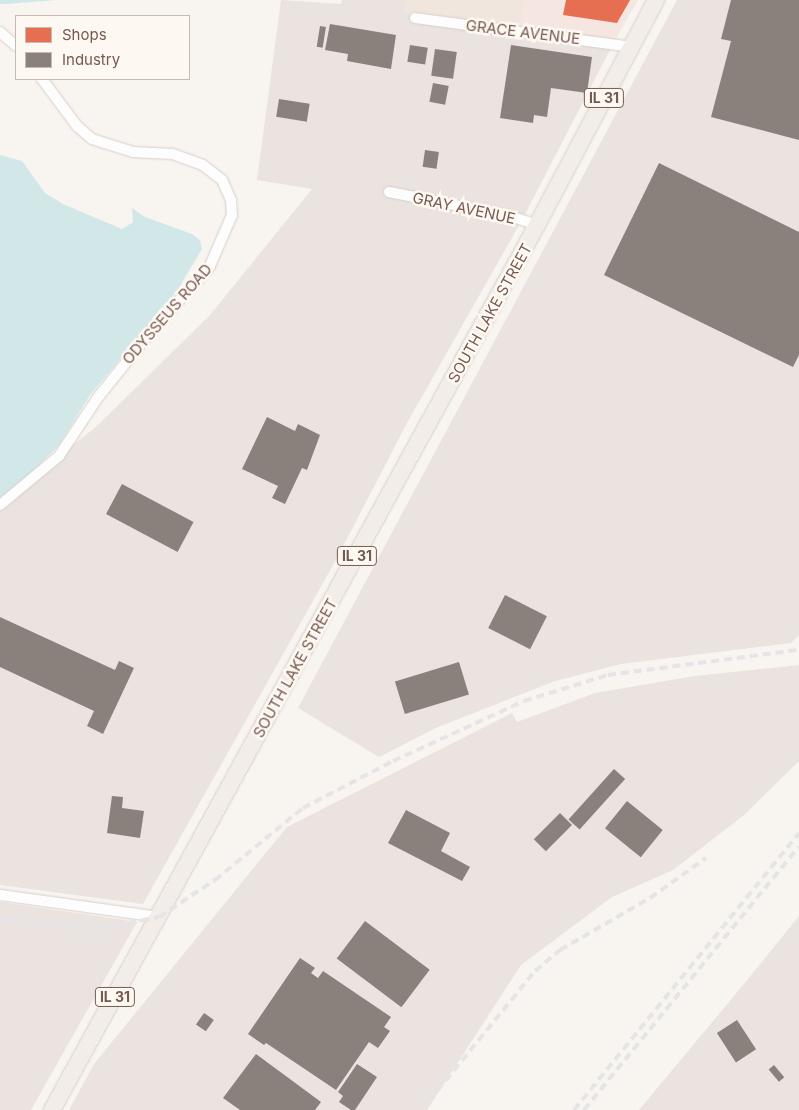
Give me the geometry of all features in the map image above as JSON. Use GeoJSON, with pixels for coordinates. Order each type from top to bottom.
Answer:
{"type":"FeatureCollection","features":[{"type":"Feature","properties":{"kind":"main road","name":"IL 31"},"geometry":{"type":"LineString","coordinates":[[537,226],[630,46],[656,0]]}},
{"type":"Feature","properties":{"kind":"main road","name":"SOUTH LAKE STREET"},"geometry":{"type":"LineString","coordinates":[[52,1110],[537,226]]}},
{"type":"Feature","properties":{"kind":"street","name":"GRACE AVENUE"},"geometry":{"type":"LineString","coordinates":[[414,18],[630,46]]}},
{"type":"Feature","properties":{"kind":"street"},"geometry":{"type":"LineString","coordinates":[[0,32],[15,45]]}},
{"type":"Feature","properties":{"kind":"street","name":"ODYSSEUS ROAD"},"geometry":{"type":"LineString","coordinates":[[0,505],[59,456],[99,396],[153,328],[209,268],[232,215],[231,200],[222,180],[203,165],[172,154],[133,152],[92,139],[77,126],[43,80]]}},
{"type":"Feature","properties":{"kind":"street","name":"GRAY AVENUE"},"geometry":{"type":"LineString","coordinates":[[389,192],[510,216],[537,226]]}},
{"type":"Feature","properties":{"kind":"street"},"geometry":{"type":"LineString","coordinates":[[0,895],[159,917]]}},
{"type":"Feature","properties":{"kind":"shaded area"},"geometry":{"type":"Polygon","coordinates":[[[0,0],[57,0],[0,4],[0,0]]]}},
{"type":"Feature","properties":{"kind":"shaded area"},"geometry":{"type":"Polygon","coordinates":[[[281,0],[341,4],[342,0],[407,0],[405,12],[615,40],[522,220],[407,423],[337,558],[143,904],[0,885],[0,503],[97,426],[210,315],[312,189],[257,180],[281,0]]]}},
{"type":"Feature","properties":{"kind":"shaded area"},"geometry":{"type":"Polygon","coordinates":[[[407,0],[524,0],[521,27],[405,12],[407,0]]]}},
{"type":"Feature","properties":{"kind":"shaded area"},"geometry":{"type":"Polygon","coordinates":[[[524,0],[638,0],[615,40],[521,27],[524,0]]]}},
{"type":"Feature","properties":{"kind":"shaded area"},"geometry":{"type":"Polygon","coordinates":[[[677,0],[799,0],[799,635],[791,643],[621,664],[555,681],[438,727],[379,757],[298,708],[677,0]]]}},
{"type":"Feature","properties":{"kind":"shaded area"},"geometry":{"type":"Polygon","coordinates":[[[0,155],[22,161],[45,193],[63,204],[122,229],[133,222],[132,208],[145,217],[192,234],[200,240],[202,249],[177,291],[90,395],[59,445],[20,484],[0,498],[0,155]]]}},
{"type":"Feature","properties":{"kind":"shaded area"},"geometry":{"type":"Polygon","coordinates":[[[799,665],[799,761],[744,815],[673,870],[612,897],[521,965],[427,1110],[69,1110],[94,1064],[287,827],[512,713],[517,722],[595,693],[695,676],[799,665]]]}},
{"type":"Feature","properties":{"kind":"shaded area"},"geometry":{"type":"Polygon","coordinates":[[[0,902],[137,922],[31,1110],[0,1110],[0,902]]]}},
{"type":"Feature","properties":{"kind":"shaded area"},"geometry":{"type":"Polygon","coordinates":[[[799,916],[799,1110],[639,1110],[744,984],[799,916]]]}},
{"type":"Feature","properties":{"kind":"building: Shops"},"geometry":{"type":"Polygon","coordinates":[[[566,0],[630,0],[617,23],[563,15],[566,0]]]}},
{"type":"Feature","properties":{"kind":"building: Industry"},"geometry":{"type":"Polygon","coordinates":[[[731,0],[799,0],[799,140],[711,117],[731,41],[721,39],[731,0]]]}},
{"type":"Feature","properties":{"kind":"building: Industry"},"geometry":{"type":"Polygon","coordinates":[[[330,24],[396,35],[391,69],[347,61],[348,54],[325,50],[330,24]]]}},
{"type":"Feature","properties":{"kind":"building: Industry"},"geometry":{"type":"Polygon","coordinates":[[[320,26],[326,27],[323,48],[317,47],[320,26]]]}},
{"type":"Feature","properties":{"kind":"building: Industry"},"geometry":{"type":"Polygon","coordinates":[[[410,45],[428,48],[425,65],[407,62],[410,45]]]}},
{"type":"Feature","properties":{"kind":"building: Industry"},"geometry":{"type":"Polygon","coordinates":[[[511,45],[592,57],[587,93],[551,88],[547,117],[534,115],[533,123],[500,118],[511,45]]]}},
{"type":"Feature","properties":{"kind":"building: Industry"},"geometry":{"type":"Polygon","coordinates":[[[435,49],[457,52],[453,79],[431,76],[435,49]]]}},
{"type":"Feature","properties":{"kind":"building: Industry"},"geometry":{"type":"Polygon","coordinates":[[[433,83],[449,86],[445,105],[429,102],[433,83]]]}},
{"type":"Feature","properties":{"kind":"building: Industry"},"geometry":{"type":"Polygon","coordinates":[[[279,99],[310,104],[307,122],[276,117],[279,99]]]}},
{"type":"Feature","properties":{"kind":"building: Industry"},"geometry":{"type":"Polygon","coordinates":[[[425,150],[439,152],[436,169],[423,167],[425,150]]]}},
{"type":"Feature","properties":{"kind":"building: Industry"},"geometry":{"type":"Polygon","coordinates":[[[659,163],[799,232],[799,355],[793,367],[604,275],[659,163]]]}},
{"type":"Feature","properties":{"kind":"building: Industry"},"geometry":{"type":"Polygon","coordinates":[[[267,417],[295,431],[298,424],[320,435],[307,470],[302,468],[285,504],[272,498],[278,486],[242,469],[267,417]]]}},
{"type":"Feature","properties":{"kind":"building: Industry"},"geometry":{"type":"Polygon","coordinates":[[[122,484],[194,522],[178,552],[106,514],[122,484]]]}},
{"type":"Feature","properties":{"kind":"building: Industry"},"geometry":{"type":"Polygon","coordinates":[[[505,595],[547,616],[530,649],[488,628],[505,595]]]}},
{"type":"Feature","properties":{"kind":"building: Industry"},"geometry":{"type":"Polygon","coordinates":[[[0,617],[115,670],[119,661],[134,668],[103,734],[87,726],[94,711],[0,667],[0,617]]]}},
{"type":"Feature","properties":{"kind":"building: Industry"},"geometry":{"type":"Polygon","coordinates":[[[459,662],[469,695],[405,714],[395,682],[459,662]]]}},
{"type":"Feature","properties":{"kind":"building: Industry"},"geometry":{"type":"Polygon","coordinates":[[[614,769],[625,779],[580,830],[568,820],[614,769]]]}},
{"type":"Feature","properties":{"kind":"building: Industry"},"geometry":{"type":"Polygon","coordinates":[[[112,796],[123,797],[122,808],[144,811],[140,838],[107,833],[112,796]]]}},
{"type":"Feature","properties":{"kind":"building: Industry"},"geometry":{"type":"Polygon","coordinates":[[[627,801],[663,830],[641,857],[605,828],[627,801]]]}},
{"type":"Feature","properties":{"kind":"building: Industry"},"geometry":{"type":"Polygon","coordinates":[[[406,810],[450,833],[441,851],[470,867],[462,881],[388,843],[406,810]]]}},
{"type":"Feature","properties":{"kind":"building: Industry"},"geometry":{"type":"Polygon","coordinates":[[[560,813],[572,825],[546,851],[534,839],[560,813]]]}},
{"type":"Feature","properties":{"kind":"building: Industry"},"geometry":{"type":"Polygon","coordinates":[[[365,921],[430,970],[401,1007],[337,959],[365,921]]]}},
{"type":"Feature","properties":{"kind":"building: Industry"},"geometry":{"type":"Polygon","coordinates":[[[300,958],[315,968],[311,973],[318,978],[323,971],[391,1017],[384,1027],[390,1031],[378,1048],[369,1042],[336,1090],[266,1043],[264,1045],[248,1034],[300,958]]]}},
{"type":"Feature","properties":{"kind":"building: Industry"},"geometry":{"type":"Polygon","coordinates":[[[204,1013],[214,1020],[206,1031],[196,1024],[204,1013]]]}},
{"type":"Feature","properties":{"kind":"building: Industry"},"geometry":{"type":"Polygon","coordinates":[[[737,1020],[756,1049],[736,1062],[717,1033],[737,1020]]]}},
{"type":"Feature","properties":{"kind":"building: Industry"},"geometry":{"type":"Polygon","coordinates":[[[256,1054],[321,1102],[315,1110],[240,1110],[223,1098],[256,1054]]]}},
{"type":"Feature","properties":{"kind":"building: Industry"},"geometry":{"type":"Polygon","coordinates":[[[357,1064],[377,1077],[355,1110],[351,1110],[339,1102],[343,1096],[338,1092],[357,1064]]]}},
{"type":"Feature","properties":{"kind":"building: Industry"},"geometry":{"type":"Polygon","coordinates":[[[774,1065],[784,1077],[779,1082],[769,1069],[774,1065]]]}},
{"type":"Feature","properties":{"kind":"railway"},"geometry":{"type":"LineString","coordinates":[[0,919],[79,928],[103,928],[159,917],[215,880],[303,808],[393,761],[524,701],[608,675],[799,650]]}},
{"type":"Feature","properties":{"kind":"railway"},"geometry":{"type":"LineString","coordinates":[[574,1110],[799,833]]}},
{"type":"Feature","properties":{"kind":"railway"},"geometry":{"type":"LineString","coordinates":[[584,1110],[799,846]]}},
{"type":"Feature","properties":{"kind":"railway"},"geometry":{"type":"LineString","coordinates":[[429,1101],[535,971],[560,950],[650,898],[706,858]]}}]}
